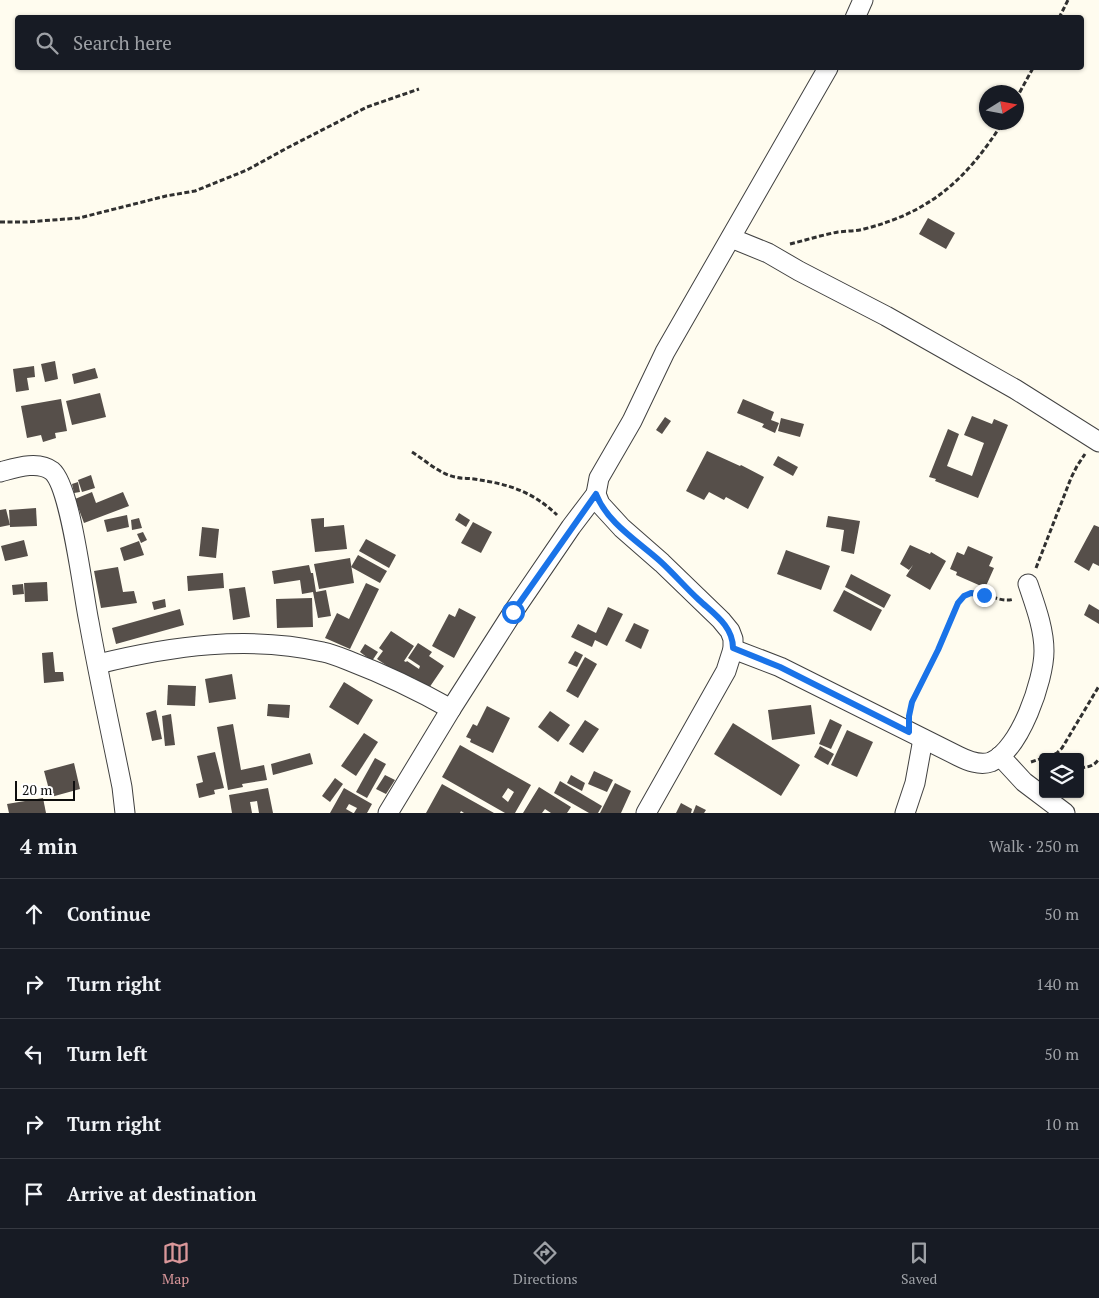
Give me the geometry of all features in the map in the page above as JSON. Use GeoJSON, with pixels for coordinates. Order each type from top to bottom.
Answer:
{"type":"FeatureCollection","features":[{"type":"Feature","properties":{"kind":"street"},"geometry":{"type":"LineString","coordinates":[[856,15],[863,0]]}},
{"type":"Feature","properties":{"kind":"street"},"geometry":{"type":"LineString","coordinates":[[388,813],[513,612],[596,494],[599,478],[632,421],[665,352],[827,70]]}},
{"type":"Feature","properties":{"kind":"street"},"geometry":{"type":"LineString","coordinates":[[731,238],[768,253],[972,364],[1098,442]]}},
{"type":"Feature","properties":{"kind":"street"},"geometry":{"type":"LineString","coordinates":[[0,472],[29,466],[40,467],[52,471],[61,485],[69,513],[122,787],[125,813]]}},
{"type":"Feature","properties":{"kind":"street"},"geometry":{"type":"LineString","coordinates":[[596,494],[600,504],[622,528],[662,563],[721,620],[730,631],[733,639],[733,648],[726,671],[646,813]]}},
{"type":"Feature","properties":{"kind":"street"},"geometry":{"type":"LineString","coordinates":[[733,648],[780,667],[973,762],[991,762],[1009,747],[1026,720],[1038,688],[1043,667],[1044,649],[1041,630],[1028,584]]}},
{"type":"Feature","properties":{"kind":"street"},"geometry":{"type":"LineString","coordinates":[[98,664],[138,654],[198,645],[228,643],[298,647],[325,652],[371,669],[415,689],[451,709]]}},
{"type":"Feature","properties":{"kind":"street"},"geometry":{"type":"LineString","coordinates":[[905,813],[915,783],[916,735]]}},
{"type":"Feature","properties":{"kind":"street"},"geometry":{"type":"LineString","coordinates":[[1000,756],[1024,782],[1064,813]]}},
{"type":"Feature","properties":{"kind":"path"},"geometry":{"type":"LineString","coordinates":[[1060,15],[1068,0]]}},
{"type":"Feature","properties":{"kind":"path"},"geometry":{"type":"LineString","coordinates":[[1024,85],[1032,70]]}},
{"type":"Feature","properties":{"kind":"path"},"geometry":{"type":"LineString","coordinates":[[0,222],[79,218],[166,196],[195,191],[247,170],[367,107],[419,89]]}},
{"type":"Feature","properties":{"kind":"path"},"geometry":{"type":"LineString","coordinates":[[768,253],[812,238],[839,232],[862,230],[927,204],[962,177],[986,149],[998,130]]}},
{"type":"Feature","properties":{"kind":"path"},"geometry":{"type":"LineString","coordinates":[[916,735],[909,716],[912,702],[938,650],[958,603],[964,596],[971,593],[1008,601],[1018,597],[1028,584],[1077,466],[1098,442]]}},
{"type":"Feature","properties":{"kind":"path"},"geometry":{"type":"LineString","coordinates":[[412,452],[447,474],[457,478],[472,478],[514,487],[529,493],[547,505],[571,527]]}},
{"type":"Feature","properties":{"kind":"path"},"geometry":{"type":"LineString","coordinates":[[1055,753],[1062,748],[1099,686]]}},
{"type":"Feature","properties":{"kind":"path"},"geometry":{"type":"LineString","coordinates":[[1084,768],[1095,764],[1099,759]]}},
{"type":"Feature","properties":{"kind":"building"},"geometry":{"type":"Polygon","coordinates":[[[928,218],[955,233],[946,249],[919,234],[928,218]]]}},
{"type":"Feature","properties":{"kind":"building"},"geometry":{"type":"Polygon","coordinates":[[[55,361],[58,379],[45,382],[41,364],[55,361]]]}},
{"type":"Feature","properties":{"kind":"building"},"geometry":{"type":"Polygon","coordinates":[[[34,366],[35,377],[27,378],[29,390],[16,392],[13,369],[34,366]]]}},
{"type":"Feature","properties":{"kind":"building"},"geometry":{"type":"Polygon","coordinates":[[[95,368],[98,378],[74,384],[72,374],[95,368]]]}},
{"type":"Feature","properties":{"kind":"building"},"geometry":{"type":"Polygon","coordinates":[[[100,393],[106,417],[72,425],[66,401],[100,393]]]}},
{"type":"Feature","properties":{"kind":"building"},"geometry":{"type":"Polygon","coordinates":[[[61,399],[67,431],[55,433],[56,438],[43,442],[41,435],[27,438],[21,406],[61,399]]]}},
{"type":"Feature","properties":{"kind":"building"},"geometry":{"type":"Polygon","coordinates":[[[743,399],[774,412],[771,420],[779,423],[775,433],[762,427],[764,424],[737,413],[743,399]]]}},
{"type":"Feature","properties":{"kind":"building"},"geometry":{"type":"Polygon","coordinates":[[[972,416],[992,424],[994,419],[1008,425],[978,498],[929,477],[948,429],[959,434],[947,466],[972,476],[984,443],[964,435],[972,416]]]}},
{"type":"Feature","properties":{"kind":"building"},"geometry":{"type":"Polygon","coordinates":[[[665,417],[671,421],[662,434],[656,430],[665,417]]]}},
{"type":"Feature","properties":{"kind":"building"},"geometry":{"type":"Polygon","coordinates":[[[781,418],[804,424],[800,437],[778,431],[781,418]]]}},
{"type":"Feature","properties":{"kind":"building"},"geometry":{"type":"Polygon","coordinates":[[[707,451],[764,477],[748,509],[726,497],[724,500],[709,492],[704,500],[686,491],[707,451]]]}},
{"type":"Feature","properties":{"kind":"building"},"geometry":{"type":"Polygon","coordinates":[[[778,456],[798,467],[793,476],[773,465],[778,456]]]}},
{"type":"Feature","properties":{"kind":"building"},"geometry":{"type":"Polygon","coordinates":[[[91,475],[95,488],[82,492],[78,480],[91,475]]]}},
{"type":"Feature","properties":{"kind":"building"},"geometry":{"type":"Polygon","coordinates":[[[78,482],[80,492],[74,493],[72,484],[78,482]]]}},
{"type":"Feature","properties":{"kind":"building"},"geometry":{"type":"Polygon","coordinates":[[[92,492],[96,503],[123,492],[129,506],[84,523],[75,499],[92,492]]]}},
{"type":"Feature","properties":{"kind":"building"},"geometry":{"type":"Polygon","coordinates":[[[36,508],[37,526],[10,527],[9,510],[36,508]]]}},
{"type":"Feature","properties":{"kind":"building"},"geometry":{"type":"Polygon","coordinates":[[[6,509],[10,525],[0,527],[0,510],[6,509]]]}},
{"type":"Feature","properties":{"kind":"building"},"geometry":{"type":"Polygon","coordinates":[[[459,513],[470,520],[466,527],[455,520],[459,513]]]}},
{"type":"Feature","properties":{"kind":"building"},"geometry":{"type":"Polygon","coordinates":[[[127,515],[129,527],[107,532],[104,520],[127,515]]]}},
{"type":"Feature","properties":{"kind":"building"},"geometry":{"type":"Polygon","coordinates":[[[828,516],[860,521],[854,554],[841,551],[844,530],[826,527],[828,516]]]}},
{"type":"Feature","properties":{"kind":"building"},"geometry":{"type":"Polygon","coordinates":[[[139,518],[142,528],[132,530],[131,520],[139,518]]]}},
{"type":"Feature","properties":{"kind":"building"},"geometry":{"type":"Polygon","coordinates":[[[324,518],[324,527],[344,525],[347,549],[315,552],[311,519],[324,518]]]}},
{"type":"Feature","properties":{"kind":"building"},"geometry":{"type":"Polygon","coordinates":[[[473,522],[492,532],[481,553],[461,543],[473,522]]]}},
{"type":"Feature","properties":{"kind":"building"},"geometry":{"type":"Polygon","coordinates":[[[1094,525],[1099,527],[1099,566],[1093,563],[1089,571],[1074,562],[1094,525]]]}},
{"type":"Feature","properties":{"kind":"building"},"geometry":{"type":"Polygon","coordinates":[[[202,527],[219,529],[216,558],[199,556],[202,527]]]}},
{"type":"Feature","properties":{"kind":"building"},"geometry":{"type":"Polygon","coordinates":[[[143,532],[147,540],[141,543],[137,534],[143,532]]]}},
{"type":"Feature","properties":{"kind":"building"},"geometry":{"type":"Polygon","coordinates":[[[366,539],[396,555],[389,568],[359,551],[366,539]]]}},
{"type":"Feature","properties":{"kind":"building"},"geometry":{"type":"Polygon","coordinates":[[[24,540],[28,556],[5,561],[1,546],[24,540]]]}},
{"type":"Feature","properties":{"kind":"building"},"geometry":{"type":"Polygon","coordinates":[[[139,541],[144,555],[124,561],[120,548],[139,541]]]}},
{"type":"Feature","properties":{"kind":"building"},"geometry":{"type":"Polygon","coordinates":[[[910,545],[930,554],[931,552],[946,561],[930,590],[906,576],[913,565],[909,570],[900,564],[910,545]]]}},
{"type":"Feature","properties":{"kind":"building"},"geometry":{"type":"Polygon","coordinates":[[[968,546],[993,557],[989,566],[994,568],[986,586],[982,584],[981,586],[956,575],[957,572],[950,569],[957,552],[964,555],[968,546]]]}},
{"type":"Feature","properties":{"kind":"building"},"geometry":{"type":"Polygon","coordinates":[[[786,550],[830,566],[821,590],[777,574],[786,550]]]}},
{"type":"Feature","properties":{"kind":"building"},"geometry":{"type":"Polygon","coordinates":[[[358,555],[387,571],[380,583],[351,567],[358,555]]]}},
{"type":"Feature","properties":{"kind":"building"},"geometry":{"type":"Polygon","coordinates":[[[350,558],[354,583],[319,589],[314,564],[350,558]]]}},
{"type":"Feature","properties":{"kind":"building"},"geometry":{"type":"Polygon","coordinates":[[[309,565],[311,573],[313,573],[316,592],[326,590],[331,616],[318,618],[313,592],[302,594],[300,580],[274,584],[272,571],[309,565]]]}},
{"type":"Feature","properties":{"kind":"building"},"geometry":{"type":"Polygon","coordinates":[[[118,567],[123,592],[134,591],[137,603],[101,608],[94,571],[118,567]]]}},
{"type":"Feature","properties":{"kind":"building"},"geometry":{"type":"Polygon","coordinates":[[[223,573],[224,588],[188,591],[187,576],[223,573]]]}},
{"type":"Feature","properties":{"kind":"building"},"geometry":{"type":"Polygon","coordinates":[[[851,574],[891,595],[884,608],[845,587],[851,574]]]}},
{"type":"Feature","properties":{"kind":"building"},"geometry":{"type":"Polygon","coordinates":[[[47,582],[48,601],[25,602],[24,583],[47,582]]]}},
{"type":"Feature","properties":{"kind":"building"},"geometry":{"type":"Polygon","coordinates":[[[366,583],[379,589],[350,649],[325,638],[337,613],[349,619],[366,583]]]}},
{"type":"Feature","properties":{"kind":"building"},"geometry":{"type":"Polygon","coordinates":[[[23,584],[24,594],[13,595],[12,585],[23,584]]]}},
{"type":"Feature","properties":{"kind":"building"},"geometry":{"type":"Polygon","coordinates":[[[245,587],[250,617],[233,620],[229,589],[245,587]]]}},
{"type":"Feature","properties":{"kind":"building"},"geometry":{"type":"Polygon","coordinates":[[[844,590],[882,610],[871,631],[833,611],[844,590]]]}},
{"type":"Feature","properties":{"kind":"building"},"geometry":{"type":"Polygon","coordinates":[[[312,598],[313,627],[277,628],[276,599],[312,598]]]}},
{"type":"Feature","properties":{"kind":"building"},"geometry":{"type":"Polygon","coordinates":[[[165,599],[166,607],[154,610],[152,602],[165,599]]]}},
{"type":"Feature","properties":{"kind":"building"},"geometry":{"type":"Polygon","coordinates":[[[1089,604],[1099,610],[1099,624],[1084,615],[1089,604]]]}},
{"type":"Feature","properties":{"kind":"building"},"geometry":{"type":"Polygon","coordinates":[[[608,607],[623,614],[607,646],[595,640],[592,647],[571,637],[578,624],[596,633],[608,607]]]}},
{"type":"Feature","properties":{"kind":"building"},"geometry":{"type":"Polygon","coordinates":[[[459,608],[476,617],[454,658],[432,646],[449,614],[455,617],[459,608]]]}},
{"type":"Feature","properties":{"kind":"building"},"geometry":{"type":"Polygon","coordinates":[[[180,609],[184,625],[116,644],[112,628],[180,609]]]}},
{"type":"Feature","properties":{"kind":"building"},"geometry":{"type":"Polygon","coordinates":[[[634,623],[649,630],[641,649],[625,641],[634,623]]]}},
{"type":"Feature","properties":{"kind":"building"},"geometry":{"type":"Polygon","coordinates":[[[391,631],[414,646],[404,661],[419,669],[420,666],[408,658],[418,643],[432,652],[429,656],[444,666],[429,688],[414,678],[410,684],[377,659],[383,651],[379,648],[391,631]]]}},
{"type":"Feature","properties":{"kind":"building"},"geometry":{"type":"Polygon","coordinates":[[[365,644],[378,652],[372,661],[360,652],[365,644]]]}},
{"type":"Feature","properties":{"kind":"building"},"geometry":{"type":"Polygon","coordinates":[[[575,651],[583,655],[577,667],[568,663],[575,651]]]}},
{"type":"Feature","properties":{"kind":"building"},"geometry":{"type":"Polygon","coordinates":[[[53,652],[55,672],[63,672],[64,681],[44,683],[42,653],[53,652]]]}},
{"type":"Feature","properties":{"kind":"building"},"geometry":{"type":"Polygon","coordinates":[[[585,657],[597,664],[578,698],[566,691],[585,657]]]}},
{"type":"Feature","properties":{"kind":"building"},"geometry":{"type":"Polygon","coordinates":[[[232,674],[236,699],[209,703],[205,679],[232,674]]]}},
{"type":"Feature","properties":{"kind":"building"},"geometry":{"type":"Polygon","coordinates":[[[344,682],[373,700],[358,725],[329,707],[344,682]]]}},
{"type":"Feature","properties":{"kind":"building"},"geometry":{"type":"Polygon","coordinates":[[[168,685],[196,686],[195,706],[167,705],[168,685]]]}},
{"type":"Feature","properties":{"kind":"building"},"geometry":{"type":"Polygon","coordinates":[[[268,704],[290,705],[289,718],[267,716],[268,704]]]}},
{"type":"Feature","properties":{"kind":"building"},"geometry":{"type":"Polygon","coordinates":[[[811,705],[815,734],[772,740],[768,710],[811,705]]]}},
{"type":"Feature","properties":{"kind":"building"},"geometry":{"type":"Polygon","coordinates":[[[487,706],[510,718],[493,753],[470,742],[471,739],[466,737],[473,724],[477,726],[487,706]]]}},
{"type":"Feature","properties":{"kind":"building"},"geometry":{"type":"Polygon","coordinates":[[[156,710],[162,739],[152,741],[146,713],[156,710]]]}},
{"type":"Feature","properties":{"kind":"building"},"geometry":{"type":"Polygon","coordinates":[[[550,711],[570,725],[558,742],[538,727],[550,711]]]}},
{"type":"Feature","properties":{"kind":"building"},"geometry":{"type":"Polygon","coordinates":[[[171,714],[175,745],[165,746],[162,716],[171,714]]]}},
{"type":"Feature","properties":{"kind":"building"},"geometry":{"type":"Polygon","coordinates":[[[830,719],[842,725],[831,749],[819,744],[830,719]]]}},
{"type":"Feature","properties":{"kind":"building"},"geometry":{"type":"Polygon","coordinates":[[[585,720],[599,729],[583,753],[569,744],[585,720]]]}},
{"type":"Feature","properties":{"kind":"building"},"geometry":{"type":"Polygon","coordinates":[[[733,723],[800,765],[781,796],[714,754],[733,723]]]}},
{"type":"Feature","properties":{"kind":"building"},"geometry":{"type":"Polygon","coordinates":[[[233,724],[241,770],[264,765],[267,780],[242,784],[243,787],[228,790],[217,727],[233,724]]]}},
{"type":"Feature","properties":{"kind":"building"},"geometry":{"type":"Polygon","coordinates":[[[847,730],[873,742],[857,777],[831,765],[847,730]]]}},
{"type":"Feature","properties":{"kind":"building"},"geometry":{"type":"Polygon","coordinates":[[[364,733],[378,742],[356,776],[341,766],[364,733]]]}},
{"type":"Feature","properties":{"kind":"building"},"geometry":{"type":"Polygon","coordinates":[[[460,745],[531,785],[515,813],[505,813],[442,777],[460,745]],[[508,788],[502,797],[508,802],[514,792],[508,788]]]}},
{"type":"Feature","properties":{"kind":"building"},"geometry":{"type":"Polygon","coordinates":[[[820,746],[834,754],[828,765],[814,757],[820,746]]]}},
{"type":"Feature","properties":{"kind":"building"},"geometry":{"type":"Polygon","coordinates":[[[215,752],[224,788],[214,790],[215,794],[199,798],[196,784],[203,782],[197,756],[215,752]]]}},
{"type":"Feature","properties":{"kind":"building"},"geometry":{"type":"Polygon","coordinates":[[[310,753],[313,764],[273,775],[271,764],[310,753]]]}},
{"type":"Feature","properties":{"kind":"building"},"geometry":{"type":"Polygon","coordinates":[[[375,758],[386,764],[367,798],[356,792],[375,758]]]}},
{"type":"Feature","properties":{"kind":"building"},"geometry":{"type":"Polygon","coordinates":[[[74,763],[80,789],[51,797],[44,771],[74,763]]]}},
{"type":"Feature","properties":{"kind":"building"},"geometry":{"type":"Polygon","coordinates":[[[594,771],[613,780],[607,792],[588,784],[594,771]]]}},
{"type":"Feature","properties":{"kind":"building"},"geometry":{"type":"Polygon","coordinates":[[[385,775],[395,780],[386,794],[376,789],[385,775]]]}},
{"type":"Feature","properties":{"kind":"building"},"geometry":{"type":"Polygon","coordinates":[[[571,775],[585,783],[582,791],[567,783],[571,775]]]}},
{"type":"Feature","properties":{"kind":"building"},"geometry":{"type":"Polygon","coordinates":[[[335,778],[343,784],[330,802],[322,796],[335,778]]]}},
{"type":"Feature","properties":{"kind":"building"},"geometry":{"type":"Polygon","coordinates":[[[560,781],[602,806],[598,813],[589,813],[554,793],[560,781]]]}},
{"type":"Feature","properties":{"kind":"building"},"geometry":{"type":"Polygon","coordinates":[[[615,783],[631,791],[621,813],[600,813],[615,783]]]}},
{"type":"Feature","properties":{"kind":"building"},"geometry":{"type":"Polygon","coordinates":[[[442,784],[494,813],[464,813],[461,811],[460,813],[426,813],[442,784]]]}},
{"type":"Feature","properties":{"kind":"building"},"geometry":{"type":"Polygon","coordinates":[[[539,787],[571,807],[567,813],[551,813],[545,809],[542,813],[523,813],[539,787]]]}},
{"type":"Feature","properties":{"kind":"building"},"geometry":{"type":"Polygon","coordinates":[[[268,788],[273,813],[259,813],[257,801],[250,802],[252,813],[232,813],[229,795],[268,788]]]}},
{"type":"Feature","properties":{"kind":"building"},"geometry":{"type":"Polygon","coordinates":[[[344,788],[372,804],[367,813],[354,813],[357,808],[349,804],[346,809],[353,813],[330,813],[344,788]]]}},
{"type":"Feature","properties":{"kind":"building"},"geometry":{"type":"Polygon","coordinates":[[[43,798],[46,813],[9,813],[7,804],[43,798]]]}},
{"type":"Feature","properties":{"kind":"building"},"geometry":{"type":"Polygon","coordinates":[[[681,803],[692,809],[691,813],[676,813],[681,803]]]}},
{"type":"Feature","properties":{"kind":"building"},"geometry":{"type":"Polygon","coordinates":[[[696,805],[706,810],[704,813],[693,813],[696,805]]]}},
{"type":"Feature","properties":{"kind":"route"},"geometry":{"type":"LineString","coordinates":[[513,612],[596,494],[600,504],[622,528],[662,563],[721,620],[730,631],[733,639],[733,648],[780,667],[909,732],[909,716],[912,702],[938,650],[958,603],[964,596],[971,593],[984,595]]}}]}
